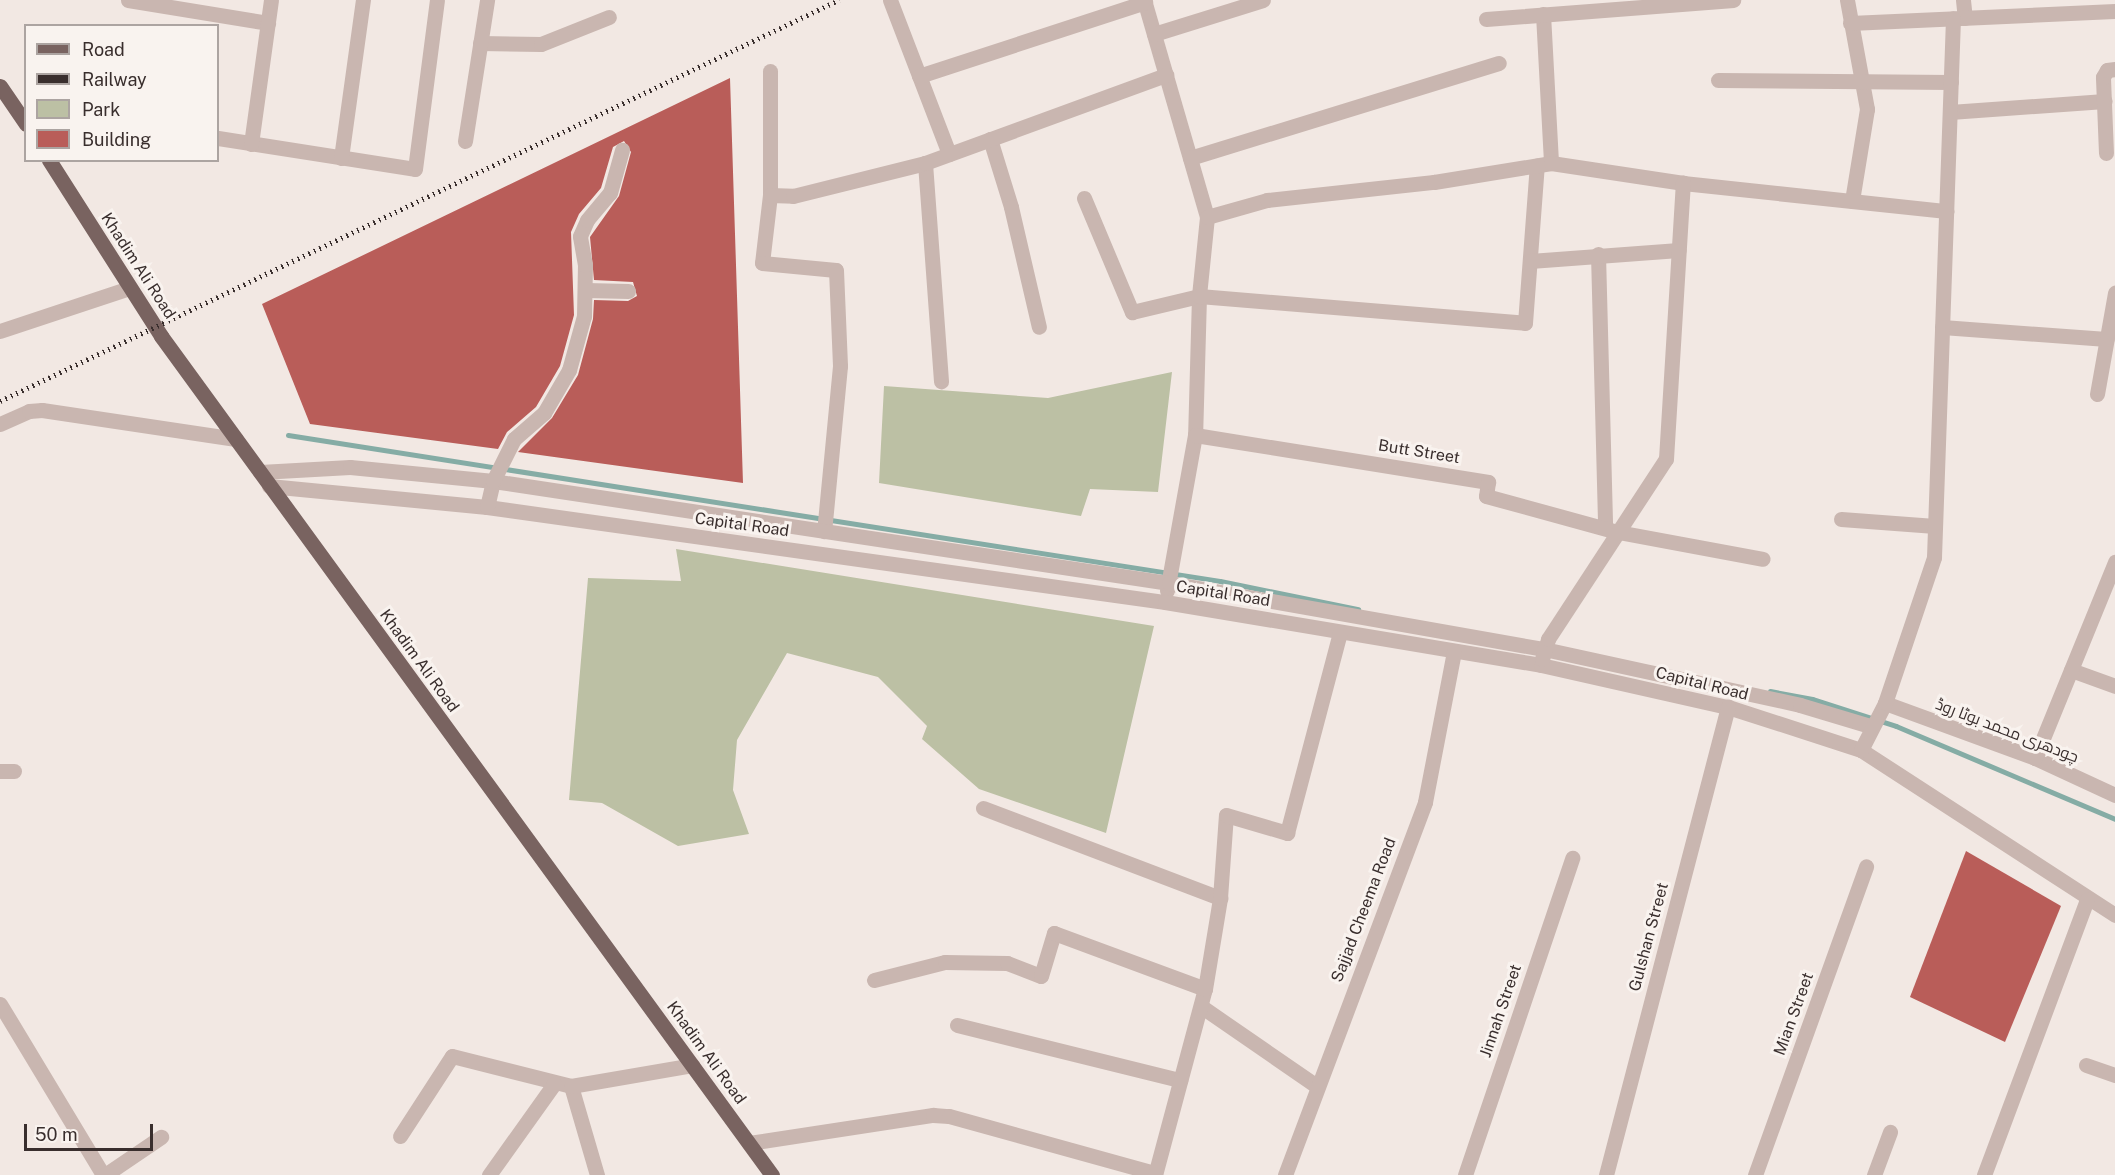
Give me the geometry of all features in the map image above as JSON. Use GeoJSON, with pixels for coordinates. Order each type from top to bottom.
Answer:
{"type":"FeatureCollection","features":[{"type":"Feature","properties":{"kind":"main road"},"geometry":{"type":"LineString","coordinates":[[0,86],[23,116]]}},
{"type":"Feature","properties":{"kind":"main road","name":"Khadim Ali Road"},"geometry":{"type":"LineString","coordinates":[[50,162],[161,336],[772,1175]]}},
{"type":"Feature","properties":{"kind":"street"},"geometry":{"type":"LineString","coordinates":[[128,0],[181,4],[268,23]]}},
{"type":"Feature","properties":{"kind":"street"},"geometry":{"type":"LineString","coordinates":[[251,144],[271,0]]}},
{"type":"Feature","properties":{"kind":"street"},"geometry":{"type":"LineString","coordinates":[[341,158],[363,0]]}},
{"type":"Feature","properties":{"kind":"street"},"geometry":{"type":"LineString","coordinates":[[219,138],[416,169],[437,0]]}},
{"type":"Feature","properties":{"kind":"street"},"geometry":{"type":"LineString","coordinates":[[465,141],[487,0]]}},
{"type":"Feature","properties":{"kind":"street"},"geometry":{"type":"LineString","coordinates":[[890,0],[949,154]]}},
{"type":"Feature","properties":{"kind":"street"},"geometry":{"type":"LineString","coordinates":[[1154,34],[1263,0]]}},
{"type":"Feature","properties":{"kind":"street"},"geometry":{"type":"LineString","coordinates":[[1486,19],[1544,14],[1575,6],[1733,0]]}},
{"type":"Feature","properties":{"kind":"street"},"geometry":{"type":"LineString","coordinates":[[1847,0],[1864,82],[1867,109],[1852,201]]}},
{"type":"Feature","properties":{"kind":"street"},"geometry":{"type":"LineString","coordinates":[[1861,750],[1870,726],[1885,703],[1934,557],[1951,82],[1963,0]]}},
{"type":"Feature","properties":{"kind":"street"},"geometry":{"type":"LineString","coordinates":[[919,76],[1144,1],[1207,217],[1199,296],[1195,435],[1165,602]]}},
{"type":"Feature","properties":{"kind":"street"},"geometry":{"type":"LineString","coordinates":[[1850,23],[2115,11]]}},
{"type":"Feature","properties":{"kind":"street"},"geometry":{"type":"LineString","coordinates":[[1084,198],[1132,312],[1199,296],[1526,323],[1530,261],[1544,164],[1544,14]]}},
{"type":"Feature","properties":{"kind":"street"},"geometry":{"type":"LineString","coordinates":[[480,43],[541,44],[609,16]]}},
{"type":"Feature","properties":{"kind":"street"},"geometry":{"type":"LineString","coordinates":[[1190,158],[1499,63]]}},
{"type":"Feature","properties":{"kind":"street"},"geometry":{"type":"LineString","coordinates":[[2106,153],[2104,73],[2115,69]]}},
{"type":"Feature","properties":{"kind":"street"},"geometry":{"type":"LineString","coordinates":[[770,71],[770,195],[762,263],[836,270],[840,366],[824,531]]}},
{"type":"Feature","properties":{"kind":"street"},"geometry":{"type":"LineString","coordinates":[[770,195],[794,196],[925,163],[1166,75]]}},
{"type":"Feature","properties":{"kind":"street"},"geometry":{"type":"LineString","coordinates":[[1718,80],[1951,82]]}},
{"type":"Feature","properties":{"kind":"street"},"geometry":{"type":"LineString","coordinates":[[1950,112],[2105,101]]}},
{"type":"Feature","properties":{"kind":"street"},"geometry":{"type":"LineString","coordinates":[[990,139],[1011,207],[1039,327]]}},
{"type":"Feature","properties":{"kind":"street"},"geometry":{"type":"LineString","coordinates":[[487,507],[493,480],[514,439],[544,413],[569,370],[584,316],[586,290],[580,236],[586,220],[610,194],[622,150]]}},
{"type":"Feature","properties":{"kind":"street"},"geometry":{"type":"LineString","coordinates":[[925,163],[941,381]]}},
{"type":"Feature","properties":{"kind":"street"},"geometry":{"type":"LineString","coordinates":[[1207,217],[1267,200],[1434,182],[1544,164],[1683,183],[1947,211]]}},
{"type":"Feature","properties":{"kind":"street"},"geometry":{"type":"LineString","coordinates":[[1541,665],[1546,646],[1611,530],[1666,459],[1683,183]]}},
{"type":"Feature","properties":{"kind":"street"},"geometry":{"type":"LineString","coordinates":[[1530,261],[1598,254],[1679,250]]}},
{"type":"Feature","properties":{"kind":"street"},"geometry":{"type":"LineString","coordinates":[[1598,254],[1611,530]]}},
{"type":"Feature","properties":{"kind":"street"},"geometry":{"type":"LineString","coordinates":[[0,331],[129,288]]}},
{"type":"Feature","properties":{"kind":"street"},"geometry":{"type":"LineString","coordinates":[[586,290],[628,291]]}},
{"type":"Feature","properties":{"kind":"street"},"geometry":{"type":"LineString","coordinates":[[2097,394],[2115,293]]}},
{"type":"Feature","properties":{"kind":"street"},"geometry":{"type":"LineString","coordinates":[[1942,327],[2107,339]]}},
{"type":"Feature","properties":{"kind":"street"},"geometry":{"type":"LineString","coordinates":[[0,424],[29,411],[42,410],[236,439]]}},
{"type":"Feature","properties":{"kind":"street","name":"Butt Street"},"geometry":{"type":"LineString","coordinates":[[1195,435],[1488,482],[1486,496],[1611,530]]}},
{"type":"Feature","properties":{"kind":"street"},"geometry":{"type":"LineString","coordinates":[[260,472],[350,466],[493,480],[1169,583],[1463,634],[1546,646],[1800,705],[1870,726]]}},
{"type":"Feature","properties":{"kind":"street","name":"Capital Road"},"geometry":{"type":"LineString","coordinates":[[269,486],[487,507],[1165,602],[1541,665],[1728,707],[1861,750],[2087,900],[2115,915]]}},
{"type":"Feature","properties":{"kind":"street"},"geometry":{"type":"LineString","coordinates":[[1841,519],[1935,526]]}},
{"type":"Feature","properties":{"kind":"street"},"geometry":{"type":"LineString","coordinates":[[1611,530],[1763,559]]}},
{"type":"Feature","properties":{"kind":"street"},"geometry":{"type":"LineString","coordinates":[[2035,758],[2071,670],[2108,596],[2115,562]]}},
{"type":"Feature","properties":{"kind":"street"},"geometry":{"type":"LineString","coordinates":[[749,1143],[933,1115],[949,1116],[1155,1174],[1202,1007],[1220,898],[1226,815],[1287,833],[1340,632]]}},
{"type":"Feature","properties":{"kind":"street","name":"Sajjad Cheema Road"},"geometry":{"type":"LineString","coordinates":[[1285,1175],[1316,1085],[1425,802],[1454,652]]}},
{"type":"Feature","properties":{"kind":"street"},"geometry":{"type":"LineString","coordinates":[[2071,670],[2115,686]]}},
{"type":"Feature","properties":{"kind":"street","name":"چودھری محمد بوٹا روڈ"},"geometry":{"type":"LineString","coordinates":[[1885,703],[2035,758],[2115,795]]}},
{"type":"Feature","properties":{"kind":"street","name":"Gulshan Street"},"geometry":{"type":"LineString","coordinates":[[1606,1175],[1728,707]]}},
{"type":"Feature","properties":{"kind":"street"},"geometry":{"type":"LineString","coordinates":[[983,808],[1220,898]]}},
{"type":"Feature","properties":{"kind":"street","name":"Jinnah Street"},"geometry":{"type":"LineString","coordinates":[[1465,1175],[1572,858]]}},
{"type":"Feature","properties":{"kind":"street","name":"Mian Street"},"geometry":{"type":"LineString","coordinates":[[1755,1175],[1866,866]]}},
{"type":"Feature","properties":{"kind":"street"},"geometry":{"type":"LineString","coordinates":[[1984,1175],[2087,900]]}},
{"type":"Feature","properties":{"kind":"street"},"geometry":{"type":"LineString","coordinates":[[874,980],[945,963],[1007,963],[1041,976],[1054,933],[1205,989]]}},
{"type":"Feature","properties":{"kind":"street"},"geometry":{"type":"LineString","coordinates":[[0,1004],[104,1175],[161,1137]]}},
{"type":"Feature","properties":{"kind":"street"},"geometry":{"type":"LineString","coordinates":[[1202,1007],[1316,1085]]}},
{"type":"Feature","properties":{"kind":"street"},"geometry":{"type":"LineString","coordinates":[[957,1025],[1180,1080]]}},
{"type":"Feature","properties":{"kind":"street"},"geometry":{"type":"LineString","coordinates":[[400,1136],[452,1056],[554,1084],[571,1086],[692,1065]]}},
{"type":"Feature","properties":{"kind":"street"},"geometry":{"type":"LineString","coordinates":[[2086,1065],[2115,1075]]}},
{"type":"Feature","properties":{"kind":"street"},"geometry":{"type":"LineString","coordinates":[[489,1175],[554,1084]]}},
{"type":"Feature","properties":{"kind":"street"},"geometry":{"type":"LineString","coordinates":[[571,1086],[597,1175]]}},
{"type":"Feature","properties":{"kind":"street"},"geometry":{"type":"LineString","coordinates":[[1874,1175],[1890,1132]]}},
{"type":"Feature","properties":{"kind":"green space"},"geometry":{"type":"Polygon","coordinates":[[[1172,372],[1158,492],[1090,489],[1081,516],[879,483],[884,386],[1048,398],[1172,372]]]}},
{"type":"Feature","properties":{"kind":"green space"},"geometry":{"type":"Polygon","coordinates":[[[676,549],[1154,626],[1106,833],[979,789],[922,739],[927,726],[878,677],[787,653],[737,740],[733,790],[749,834],[678,846],[602,803],[569,800],[588,578],[681,581],[676,549]]]}},
{"type":"Feature","properties":{"kind":"building"},"geometry":{"type":"Polygon","coordinates":[[[730,78],[743,483],[518,452],[552,418],[578,375],[593,319],[594,300],[628,301],[637,296],[633,282],[594,280],[590,237],[619,196],[631,152],[624,141],[613,147],[601,188],[579,214],[571,232],[574,315],[560,366],[536,407],[507,432],[498,449],[310,424],[262,304],[730,78]]]}},
{"type":"Feature","properties":{"kind":"building"},"geometry":{"type":"Polygon","coordinates":[[[1966,851],[2061,906],[2005,1042],[1910,997],[1966,851]]]}},
{"type":"Feature","properties":{"kind":"waterway"},"geometry":{"type":"LineString","coordinates":[[288,435],[1220,581],[1358,609]]}},
{"type":"Feature","properties":{"kind":"waterway"},"geometry":{"type":"LineString","coordinates":[[1770,691],[1812,699],[1896,726],[2115,819]]}},
{"type":"Feature","properties":{"kind":"railway"},"geometry":{"type":"LineString","coordinates":[[0,401],[839,0]]}}]}
